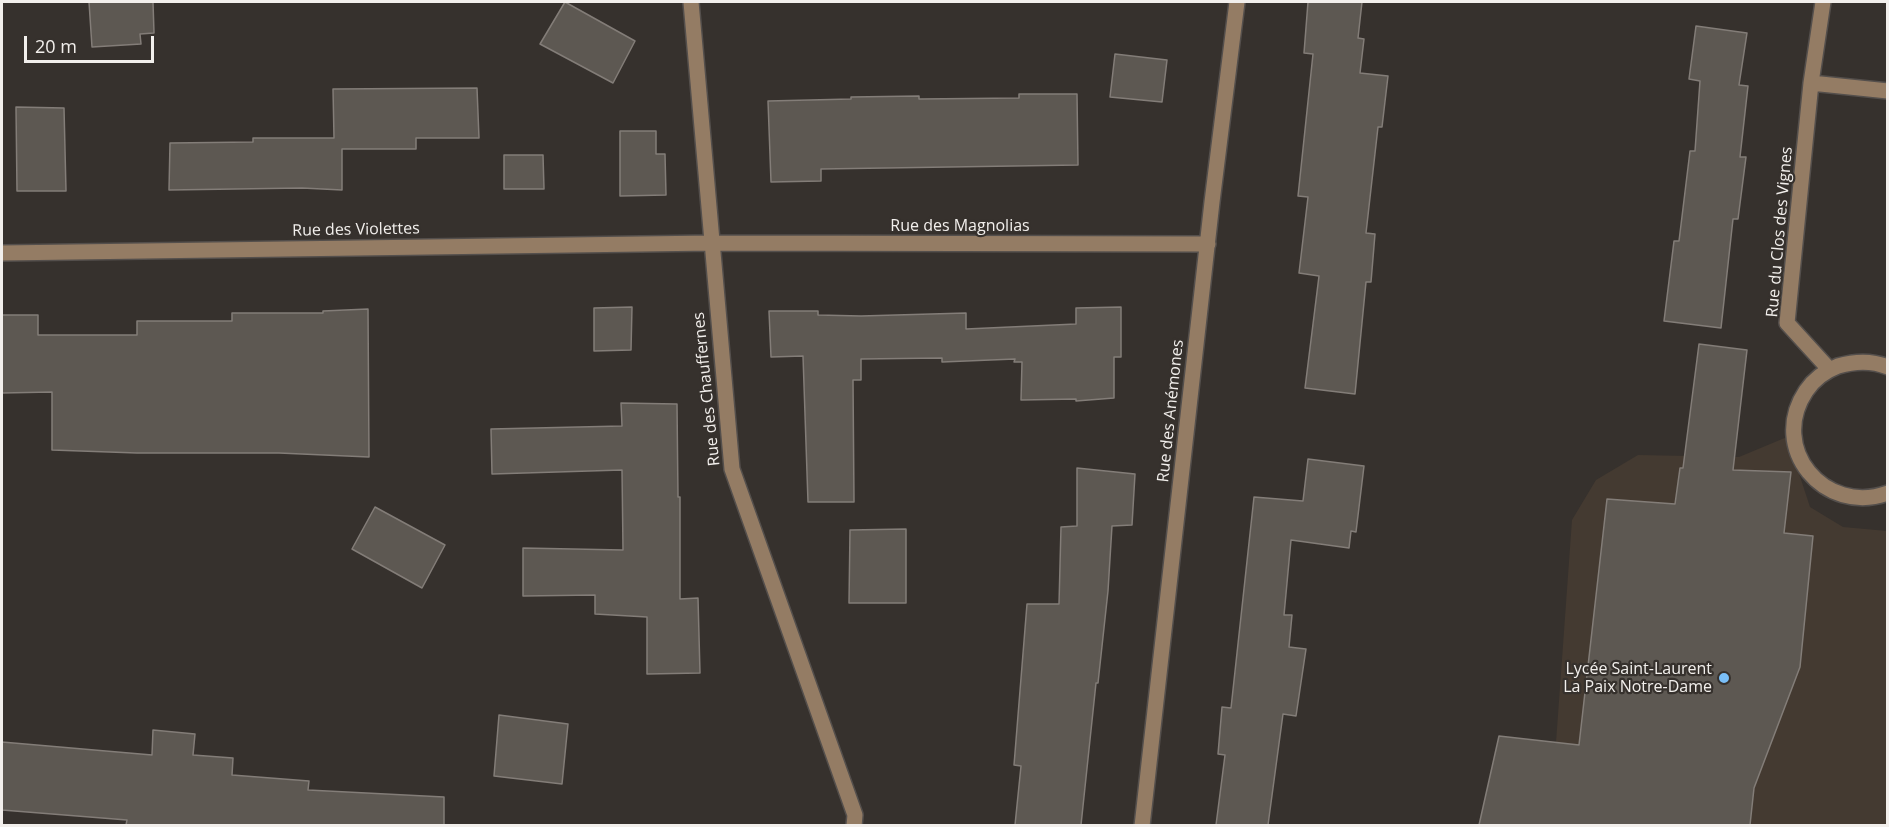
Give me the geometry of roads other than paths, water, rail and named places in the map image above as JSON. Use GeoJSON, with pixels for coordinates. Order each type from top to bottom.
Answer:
{"type":"FeatureCollection","features":[{"type":"Feature","properties":{"kind":"street","name":"Rue des Chauffernes"},"geometry":{"type":"LineString","coordinates":[[691,2],[732,469],[855,815],[854,825]]}},
{"type":"Feature","properties":{"kind":"street","name":"Rue des Anémones"},"geometry":{"type":"LineString","coordinates":[[1142,825],[1237,2]]}},
{"type":"Feature","properties":{"kind":"street","name":"Rue du Clos des Vignes"},"geometry":{"type":"LineString","coordinates":[[1823,2],[1811,83],[1787,323],[1829,369]]}},
{"type":"Feature","properties":{"kind":"street"},"geometry":{"type":"LineString","coordinates":[[1811,83],[1887,91]]}},
{"type":"Feature","properties":{"kind":"street","name":"Rue des Magnolias"},"geometry":{"type":"LineString","coordinates":[[712,243],[1208,244]]}},
{"type":"Feature","properties":{"kind":"street","name":"Rue des Violettes"},"geometry":{"type":"LineString","coordinates":[[2,253],[712,243]]}},
{"type":"Feature","properties":{"kind":"street"},"geometry":{"type":"LineString","coordinates":[[1887,367],[1876,362],[1852,362],[1829,369],[1812,382],[1800,400],[1794,421],[1794,442],[1802,463],[1815,480],[1833,492],[1854,498],[1876,497],[1887,493]]}},
{"type":"Feature","properties":{"kind":"place","name":"Lycée Saint-Laurent La Paix Notre-Dame"},"geometry":{"type":"Point","coordinates":[1724,678]}}]}
